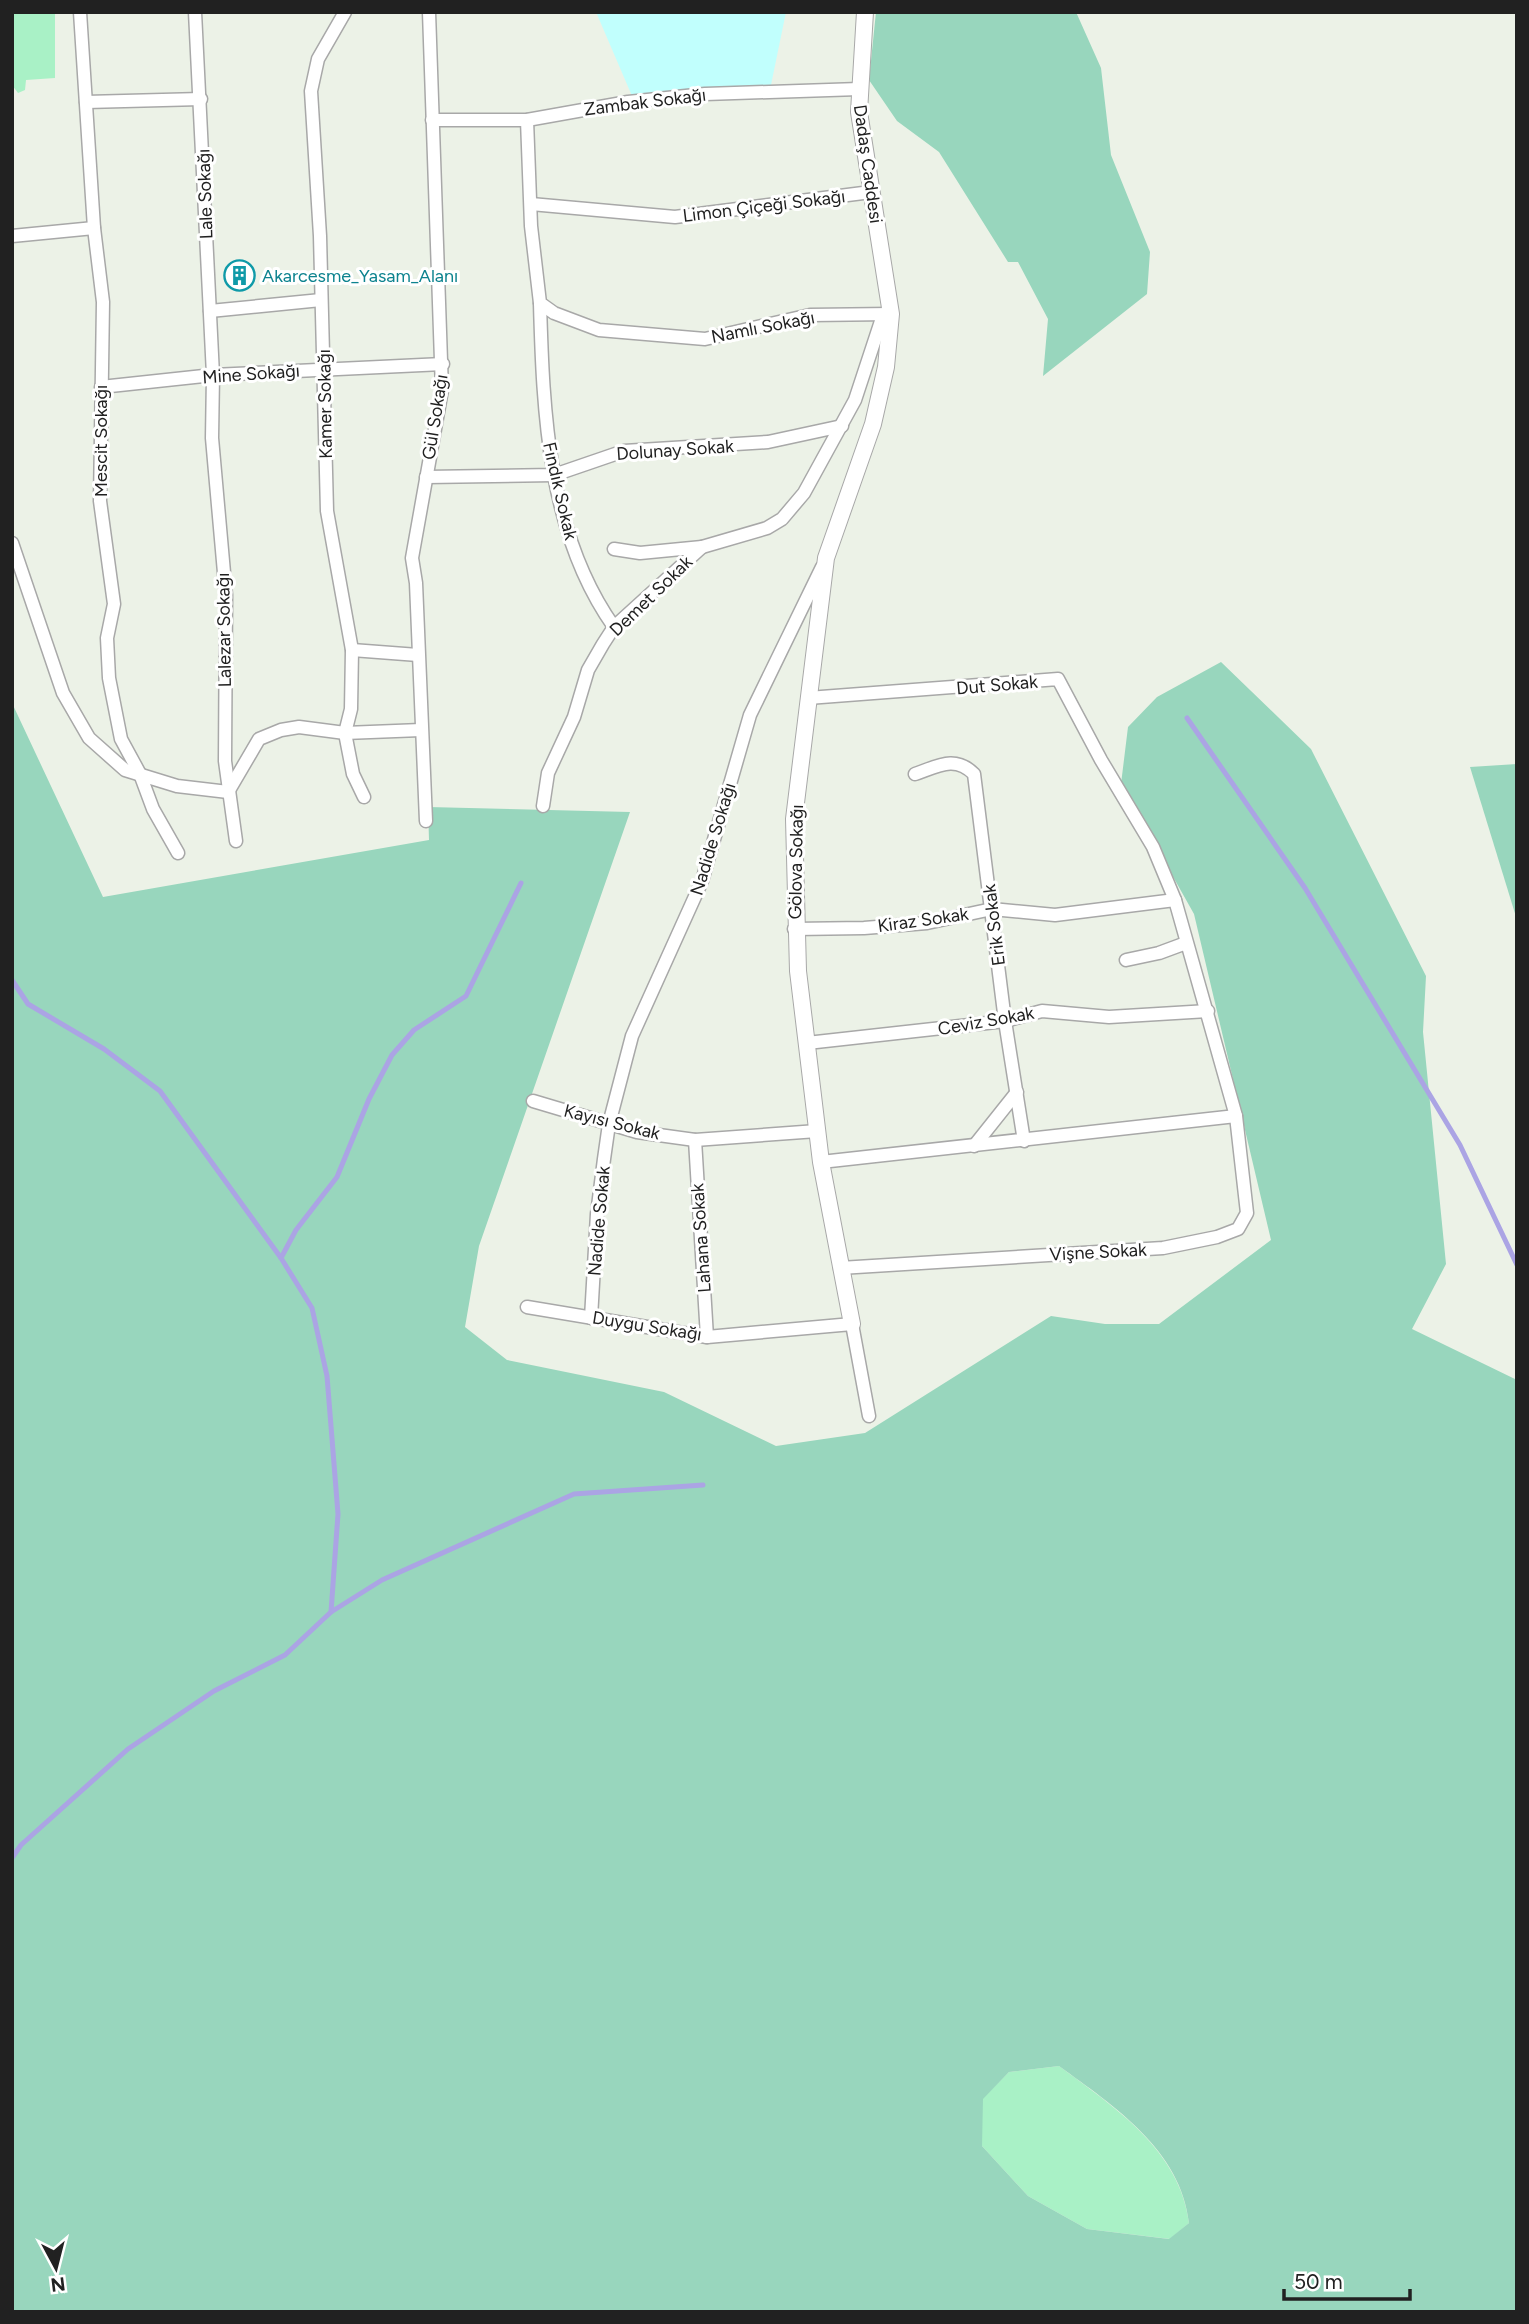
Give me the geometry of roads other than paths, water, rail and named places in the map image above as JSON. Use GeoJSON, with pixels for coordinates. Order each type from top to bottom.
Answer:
{"type":"FeatureCollection","features":[{"type":"Feature","properties":{"kind":"street","name":"Mescit Sokağı"},"geometry":{"type":"LineString","coordinates":[[80,12],[94,228],[103,302],[100,501],[114,604],[107,638],[109,678],[121,739],[140,774],[153,809],[178,853]]}},
{"type":"Feature","properties":{"kind":"street","name":"Lale Sokağı"},"geometry":{"type":"LineString","coordinates":[[195,12],[213,375]]}},
{"type":"Feature","properties":{"kind":"street","name":"Kamer Sokağı"},"geometry":{"type":"LineString","coordinates":[[345,12],[318,59],[311,91],[324,369],[327,511],[352,650],[351,709],[345,733],[355,781],[364,797]]}},
{"type":"Feature","properties":{"kind":"street","name":"Gül Sokağı"},"geometry":{"type":"LineString","coordinates":[[426,821],[416,583],[412,558],[443,364],[436,281],[429,12]]}},
{"type":"Feature","properties":{"kind":"street","name":"Dadaş Caddesi"},"geometry":{"type":"LineString","coordinates":[[702,547],[767,528],[782,519],[804,493],[855,400],[887,315],[859,112],[865,12]]}},
{"type":"Feature","properties":{"kind":"street","name":"Zambak Sokağı"},"geometry":{"type":"LineString","coordinates":[[432,120],[527,120],[628,102],[705,94],[859,89]]}},
{"type":"Feature","properties":{"kind":"street"},"geometry":{"type":"LineString","coordinates":[[86,102],[201,99]]}},
{"type":"Feature","properties":{"kind":"street"},"geometry":{"type":"LineString","coordinates":[[527,120],[540,303]]}},
{"type":"Feature","properties":{"kind":"street","name":"Limon Çiçeği Sokağı"},"geometry":{"type":"LineString","coordinates":[[531,204],[675,217],[871,192]]}},
{"type":"Feature","properties":{"kind":"street"},"geometry":{"type":"LineString","coordinates":[[12,236],[94,228]]}},
{"type":"Feature","properties":{"kind":"street"},"geometry":{"type":"LineString","coordinates":[[210,312],[321,300]]}},
{"type":"Feature","properties":{"kind":"street","name":"Namlı Sokağı"},"geometry":{"type":"LineString","coordinates":[[540,303],[554,313],[599,330],[705,339],[810,315],[887,315]]}},
{"type":"Feature","properties":{"kind":"street","name":"Fındık Sokak"},"geometry":{"type":"LineString","coordinates":[[540,303],[542,383],[554,475],[577,561],[591,595],[614,627]]}},
{"type":"Feature","properties":{"kind":"street","name":"Gölova Sokağı"},"geometry":{"type":"LineString","coordinates":[[869,1416],[817,1131],[794,929],[794,819],[826,558],[873,424],[886,367],[887,315]]}},
{"type":"Feature","properties":{"kind":"street","name":"Mine Sokağı"},"geometry":{"type":"LineString","coordinates":[[101,387],[213,375],[443,364]]}},
{"type":"Feature","properties":{"kind":"street","name":"Lalezar Sokağı"},"geometry":{"type":"LineString","coordinates":[[213,375],[212,438],[226,595],[225,761],[236,842]]}},
{"type":"Feature","properties":{"kind":"street","name":"Dolunay Sokak"},"geometry":{"type":"LineString","coordinates":[[426,477],[554,475],[624,451],[768,442],[842,426]]}},
{"type":"Feature","properties":{"kind":"street"},"geometry":{"type":"LineString","coordinates":[[12,543],[63,692],[89,738],[125,770],[177,786],[228,792],[259,739],[281,730],[299,727],[345,733],[421,730]]}},
{"type":"Feature","properties":{"kind":"street","name":"Demet Sokak"},"geometry":{"type":"LineString","coordinates":[[614,549],[640,553],[702,547]]}},
{"type":"Feature","properties":{"kind":"street","name":"Demet Sokak"},"geometry":{"type":"LineString","coordinates":[[543,806],[548,773],[574,717],[588,670],[614,627],[702,547]]}},
{"type":"Feature","properties":{"kind":"street","name":"Nadide Sokağı"},"geometry":{"type":"LineString","coordinates":[[609,1124],[632,1036],[702,881],[750,715],[826,558]]}},
{"type":"Feature","properties":{"kind":"street"},"geometry":{"type":"LineString","coordinates":[[352,650],[418,655]]}},
{"type":"Feature","properties":{"kind":"street","name":"Dut Sokak"},"geometry":{"type":"LineString","coordinates":[[808,698],[1058,679],[1121,792]]}},
{"type":"Feature","properties":{"kind":"street","name":"Erik Sokak"},"geometry":{"type":"LineString","coordinates":[[915,774],[950,761],[964,764],[974,774],[1005,1021],[1024,1141]]}},
{"type":"Feature","properties":{"kind":"street","name":"Vişne Sokak"},"geometry":{"type":"LineString","coordinates":[[840,1268],[1163,1248],[1217,1237],[1238,1229],[1247,1213],[1236,1116],[1208,1011],[1175,900],[1153,847],[1121,792]]}},
{"type":"Feature","properties":{"kind":"street","name":"Kiraz Sokak"},"geometry":{"type":"LineString","coordinates":[[794,929],[864,928],[927,923],[992,909],[1055,915],[1175,900]]}},
{"type":"Feature","properties":{"kind":"street"},"geometry":{"type":"LineString","coordinates":[[1126,960],[1159,953],[1186,943]]}},
{"type":"Feature","properties":{"kind":"street","name":"Ceviz Sokak"},"geometry":{"type":"LineString","coordinates":[[807,1043],[1005,1021],[1042,1011],[1109,1017],[1208,1011]]}},
{"type":"Feature","properties":{"kind":"street"},"geometry":{"type":"LineString","coordinates":[[974,1146],[1017,1092]]}},
{"type":"Feature","properties":{"kind":"street","name":"Kayısı Sokak"},"geometry":{"type":"LineString","coordinates":[[533,1101],[636,1132],[695,1140],[817,1131]]}},
{"type":"Feature","properties":{"kind":"street"},"geometry":{"type":"LineString","coordinates":[[821,1162],[1236,1116]]}},
{"type":"Feature","properties":{"kind":"street","name":"Nadide Sokak"},"geometry":{"type":"LineString","coordinates":[[591,1318],[597,1214],[609,1124]]}},
{"type":"Feature","properties":{"kind":"street","name":"Lahana Sokak"},"geometry":{"type":"LineString","coordinates":[[695,1140],[707,1337]]}},
{"type":"Feature","properties":{"kind":"street","name":"Duygu Sokağı"},"geometry":{"type":"LineString","coordinates":[[527,1307],[707,1337],[852,1324]]}},
{"type":"Feature","properties":{"kind":"waterway"},"geometry":{"type":"LineString","coordinates":[[1187,718],[1305,888],[1460,1145],[1517,1265]]}},
{"type":"Feature","properties":{"kind":"waterway"},"geometry":{"type":"LineString","coordinates":[[281,1258],[296,1230],[337,1177],[369,1099],[392,1055],[414,1030],[466,996],[521,883]]}},
{"type":"Feature","properties":{"kind":"waterway"},"geometry":{"type":"LineString","coordinates":[[12,980],[28,1004],[104,1049],[160,1091],[281,1258],[312,1308],[327,1376],[338,1514],[331,1612]]}},
{"type":"Feature","properties":{"kind":"waterway"},"geometry":{"type":"LineString","coordinates":[[12,1858],[21,1845],[128,1749],[214,1691],[285,1655],[331,1612],[382,1580],[574,1494],[703,1485]]}},
{"type":"Feature","properties":{"kind":"place","name":"Akarcesme_Yasam_Alanı"},"geometry":{"type":"Point","coordinates":[239,276]}}]}
